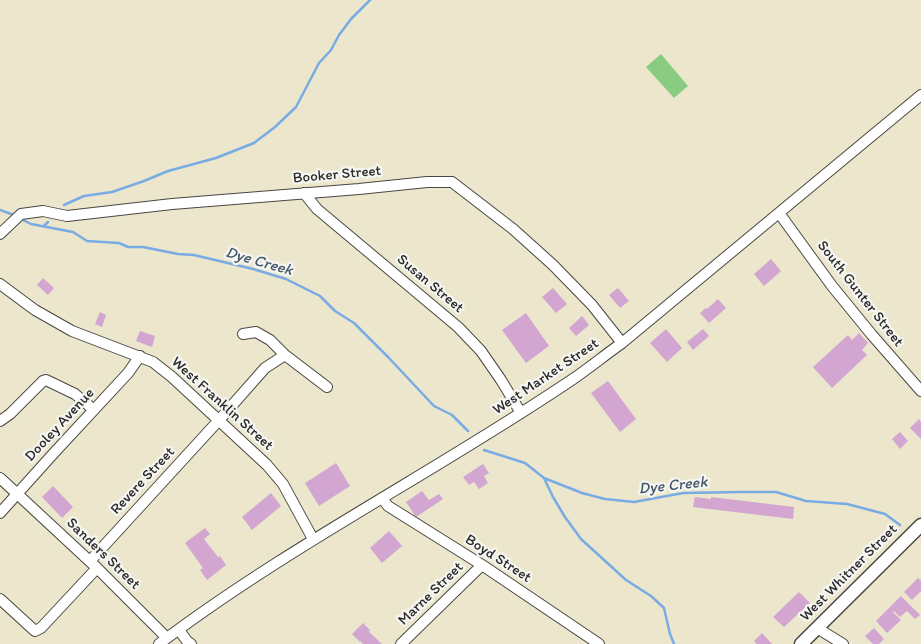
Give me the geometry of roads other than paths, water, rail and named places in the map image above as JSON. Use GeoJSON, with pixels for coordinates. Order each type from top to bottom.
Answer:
{"type":"FeatureCollection","features":[{"type":"Feature","properties":{"kind":"main road","name":"West Whitner Street"},"geometry":{"type":"LineString","coordinates":[[801,644],[921,525]]}},
{"type":"Feature","properties":{"kind":"street","name":"West Market Street"},"geometry":{"type":"LineString","coordinates":[[163,641],[270,566],[521,413],[574,378],[622,343],[921,94]]}},
{"type":"Feature","properties":{"kind":"street","name":"Booker Street"},"geometry":{"type":"LineString","coordinates":[[0,234],[21,214],[43,211],[67,216],[172,204],[427,182],[452,182],[513,229],[553,265],[592,305],[622,343]]}},
{"type":"Feature","properties":{"kind":"street","name":"Susan Street"},"geometry":{"type":"LineString","coordinates":[[304,193],[317,208],[458,327],[481,351],[521,413]]}},
{"type":"Feature","properties":{"kind":"street","name":"South Gunter Street"},"geometry":{"type":"LineString","coordinates":[[779,213],[832,286],[921,391]]}},
{"type":"Feature","properties":{"kind":"street","name":"West Franklin Street"},"geometry":{"type":"LineString","coordinates":[[0,284],[36,310],[72,331],[140,356],[153,362],[172,376],[267,465],[283,484],[314,539]]}},
{"type":"Feature","properties":{"kind":"street"},"geometry":{"type":"LineString","coordinates":[[243,334],[256,332],[270,340],[286,356],[327,387]]}},
{"type":"Feature","properties":{"kind":"street","name":"Dooley Avenue"},"geometry":{"type":"LineString","coordinates":[[0,513],[128,373],[140,356]]}},
{"type":"Feature","properties":{"kind":"street","name":"Revere Street"},"geometry":{"type":"LineString","coordinates":[[0,599],[35,631],[41,628],[93,565],[265,368],[286,356]]}},
{"type":"Feature","properties":{"kind":"street"},"geometry":{"type":"LineString","coordinates":[[0,421],[46,380],[75,394],[94,410]]}},
{"type":"Feature","properties":{"kind":"street","name":"Sanders Street"},"geometry":{"type":"LineString","coordinates":[[0,478],[93,565],[163,641]]}},
{"type":"Feature","properties":{"kind":"street","name":"Boyd Street"},"geometry":{"type":"LineString","coordinates":[[382,498],[388,506],[482,565],[598,644]]}},
{"type":"Feature","properties":{"kind":"street","name":"Marne Street"},"geometry":{"type":"LineString","coordinates":[[400,644],[482,565]]}},
{"type":"Feature","properties":{"kind":"street"},"geometry":{"type":"LineString","coordinates":[[817,628],[843,644]]}},
{"type":"Feature","properties":{"kind":"street"},"geometry":{"type":"LineString","coordinates":[[178,630],[192,644]]}},
{"type":"Feature","properties":{"kind":"waterway"},"geometry":{"type":"LineString","coordinates":[[64,205],[84,196],[112,192],[168,171],[216,158],[254,143],[275,127],[296,107],[319,63],[331,50],[351,19],[370,0]]}},
{"type":"Feature","properties":{"kind":"waterway","name":"Dye Creek"},"geometry":{"type":"LineString","coordinates":[[0,210],[14,215]]}},
{"type":"Feature","properties":{"kind":"waterway","name":"Dye Creek"},"geometry":{"type":"LineString","coordinates":[[23,220],[31,224],[73,232],[87,241],[119,243],[128,247],[143,247],[194,255],[286,279],[320,296],[335,311],[354,323],[434,406],[452,415],[468,431]]}},
{"type":"Feature","properties":{"kind":"waterway","name":"Dye Creek"},"geometry":{"type":"LineString","coordinates":[[44,226],[48,222]]}},
{"type":"Feature","properties":{"kind":"waterway","name":"Dye Creek"},"geometry":{"type":"LineString","coordinates":[[484,450],[525,463],[544,478],[582,493],[605,499],[634,502],[683,493],[776,492],[806,501],[847,504],[885,514],[900,525]]}},
{"type":"Feature","properties":{"kind":"waterway"},"geometry":{"type":"LineString","coordinates":[[544,478],[565,517],[581,539],[626,580],[651,596],[664,608],[674,644]]}}]}
